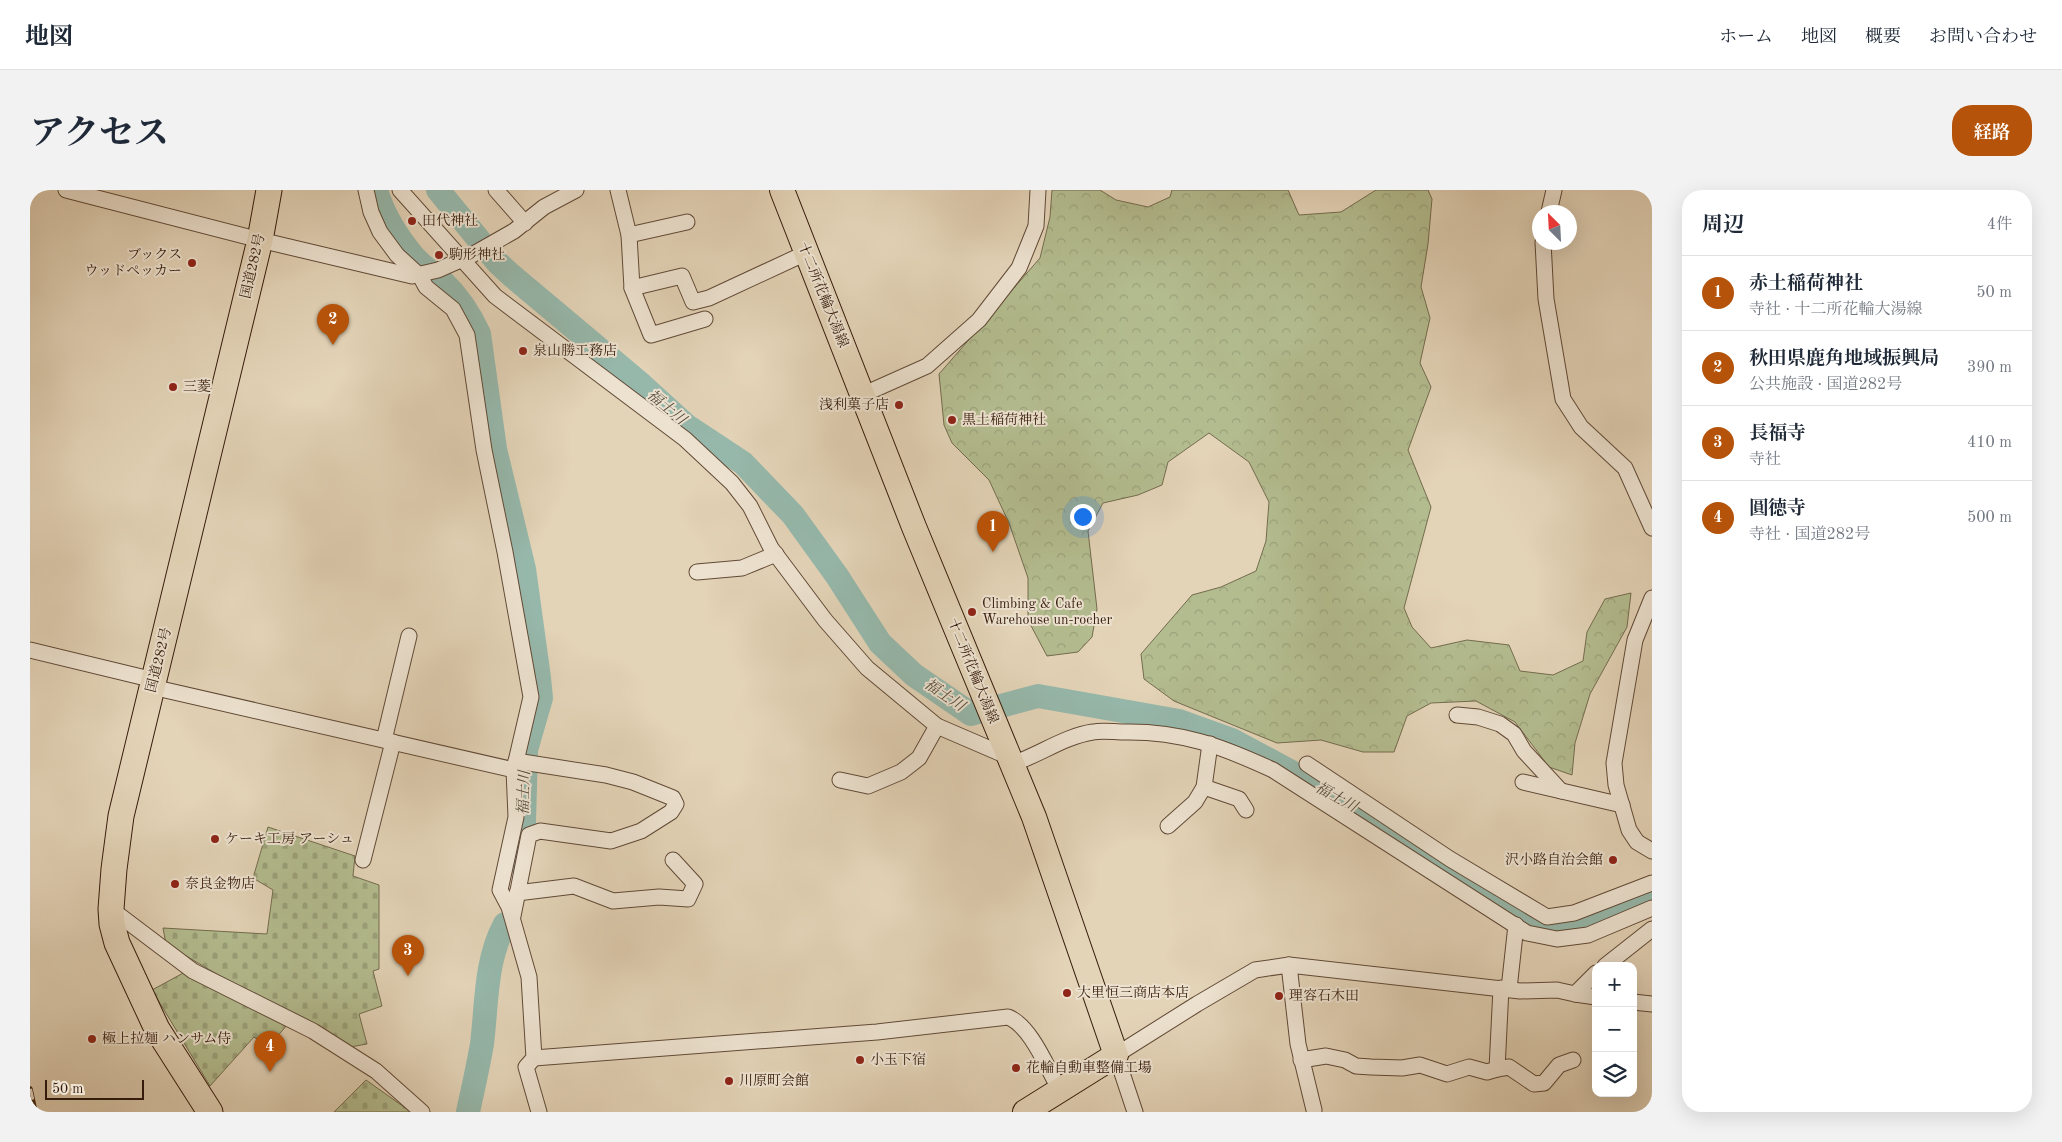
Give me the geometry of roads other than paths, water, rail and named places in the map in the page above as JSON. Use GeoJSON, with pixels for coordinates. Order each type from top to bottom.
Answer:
{"type":"FeatureCollection","features":[{"type":"Feature","properties":{"kind":"highway","name":"国道282号"},"geometry":{"type":"LineString","coordinates":[[210,1112],[157,1029],[117,943],[112,924],[111,910],[121,816],[260,240],[269,190]]}},
{"type":"Feature","properties":{"kind":"main road","name":"十二所花輪大湯線"},"geometry":{"type":"LineString","coordinates":[[782,190],[862,395],[1034,817],[1116,1055]]}},
{"type":"Feature","properties":{"kind":"main road"},"geometry":{"type":"LineString","coordinates":[[1024,1112],[1116,1055]]}},
{"type":"Feature","properties":{"kind":"street"},"geometry":{"type":"LineString","coordinates":[[66,190],[260,240],[412,276],[428,273],[467,257],[519,227],[544,208],[576,190]]}},
{"type":"Feature","properties":{"kind":"street"},"geometry":{"type":"LineString","coordinates":[[366,190],[371,212],[380,232],[397,255],[428,273]]}},
{"type":"Feature","properties":{"kind":"street"},"geometry":{"type":"LineString","coordinates":[[400,190],[467,257],[495,296],[684,439],[732,483],[750,506],[776,554],[825,620],[867,668],[938,726],[1011,761],[1093,732],[1147,731],[1188,737],[1232,751],[1273,770],[1528,934],[1557,939],[1588,934],[1652,908]]}},
{"type":"Feature","properties":{"kind":"street"},"geometry":{"type":"LineString","coordinates":[[496,190],[519,227]]}},
{"type":"Feature","properties":{"kind":"street"},"geometry":{"type":"LineString","coordinates":[[618,190],[629,235],[632,288],[651,335],[705,319]]}},
{"type":"Feature","properties":{"kind":"street"},"geometry":{"type":"LineString","coordinates":[[862,395],[927,366],[978,320],[1020,268],[1036,226],[1038,190]]}},
{"type":"Feature","properties":{"kind":"street"},"geometry":{"type":"LineString","coordinates":[[1551,205],[1554,190]]}},
{"type":"Feature","properties":{"kind":"street"},"geometry":{"type":"LineString","coordinates":[[629,235],[687,222]]}},
{"type":"Feature","properties":{"kind":"street"},"geometry":{"type":"LineString","coordinates":[[1543,250],[1546,299],[1563,398],[1582,427],[1625,468],[1652,528]]}},
{"type":"Feature","properties":{"kind":"street"},"geometry":{"type":"LineString","coordinates":[[632,288],[682,276],[693,302],[709,298],[806,253]]}},
{"type":"Feature","properties":{"kind":"street"},"geometry":{"type":"LineString","coordinates":[[428,273],[426,287],[453,309],[468,335],[484,450],[505,552],[530,698],[515,766],[516,817],[500,890],[510,907],[529,977],[534,1058]]}},
{"type":"Feature","properties":{"kind":"street"},"geometry":{"type":"LineString","coordinates":[[697,572],[742,568],[776,554]]}},
{"type":"Feature","properties":{"kind":"street"},"geometry":{"type":"LineString","coordinates":[[1652,598],[1635,640],[1614,763],[1615,777],[1629,830],[1637,842],[1652,851]]}},
{"type":"Feature","properties":{"kind":"street"},"geometry":{"type":"LineString","coordinates":[[363,860],[409,636]]}},
{"type":"Feature","properties":{"kind":"street"},"geometry":{"type":"LineString","coordinates":[[30,650],[153,684],[388,741],[515,766],[533,763],[606,774],[673,798],[676,804],[671,812],[641,831],[611,841],[540,831],[529,836],[513,920]]}},
{"type":"Feature","properties":{"kind":"street"},"geometry":{"type":"LineString","coordinates":[[1457,715],[1478,717],[1500,724],[1514,734],[1530,758],[1561,791]]}},
{"type":"Feature","properties":{"kind":"street"},"geometry":{"type":"LineString","coordinates":[[840,780],[868,786],[901,772],[919,758],[938,726]]}},
{"type":"Feature","properties":{"kind":"street"},"geometry":{"type":"LineString","coordinates":[[1168,826],[1195,802],[1204,787],[1210,744]]}},
{"type":"Feature","properties":{"kind":"street"},"geometry":{"type":"LineString","coordinates":[[1307,764],[1450,859],[1547,917],[1574,912],[1652,883]]}},
{"type":"Feature","properties":{"kind":"street"},"geometry":{"type":"LineString","coordinates":[[1523,782],[1622,805]]}},
{"type":"Feature","properties":{"kind":"street"},"geometry":{"type":"LineString","coordinates":[[1204,787],[1239,799],[1246,810]]}},
{"type":"Feature","properties":{"kind":"street"},"geometry":{"type":"LineString","coordinates":[[517,893],[574,886],[613,902],[659,897],[688,899],[695,884],[673,860]]}},
{"type":"Feature","properties":{"kind":"street"},"geometry":{"type":"LineString","coordinates":[[111,910],[193,971],[313,1031],[376,1070],[422,1112]]}},
{"type":"Feature","properties":{"kind":"street"},"geometry":{"type":"LineString","coordinates":[[1497,1068],[1505,989],[1516,925]]}},
{"type":"Feature","properties":{"kind":"street"},"geometry":{"type":"LineString","coordinates":[[1610,962],[1652,929]]}},
{"type":"Feature","properties":{"kind":"street"},"geometry":{"type":"LineString","coordinates":[[1289,965],[1298,1044],[1314,1110]]}},
{"type":"Feature","properties":{"kind":"street"},"geometry":{"type":"LineString","coordinates":[[1135,1112],[1116,1055],[1255,970],[1289,965],[1505,989],[1557,990],[1592,996]]}},
{"type":"Feature","properties":{"kind":"street"},"geometry":{"type":"LineString","coordinates":[[1574,994],[1592,977]]}},
{"type":"Feature","properties":{"kind":"street"},"geometry":{"type":"LineString","coordinates":[[1637,1002],[1652,1004]]}},
{"type":"Feature","properties":{"kind":"street"},"geometry":{"type":"LineString","coordinates":[[539,1112],[526,1067],[534,1058],[877,1032],[1008,1016],[1016,1020],[1025,1029],[1060,1090]]}},
{"type":"Feature","properties":{"kind":"street"},"geometry":{"type":"LineString","coordinates":[[1301,1060],[1326,1056],[1345,1060],[1356,1066],[1402,1068],[1420,1065],[1447,1074],[1469,1067],[1487,1072],[1497,1068],[1509,1067],[1534,1084],[1544,1083],[1559,1065],[1573,1060]]}},
{"type":"Feature","properties":{"kind":"waterway","name":"福士川"},"geometry":{"type":"LineString","coordinates":[[376,190],[387,217],[402,242],[417,260],[441,280],[458,298],[472,319],[479,334],[495,449],[524,569],[541,698],[526,750],[524,823],[518,863]]}},
{"type":"Feature","properties":{"kind":"waterway","name":"福士川"},"geometry":{"type":"LineString","coordinates":[[438,190],[498,263],[511,275],[642,385],[687,426],[743,463],[793,515],[837,576],[880,643],[914,675],[971,714],[1038,696],[1179,721],[1232,740],[1371,817],[1425,855],[1499,901],[1529,923],[1554,927],[1581,926],[1652,892]]}},
{"type":"Feature","properties":{"kind":"waterway","name":"福士川"},"geometry":{"type":"LineString","coordinates":[[468,1112],[482,1044],[490,967],[498,938],[505,924]]}},
{"type":"Feature","properties":{"kind":"railway"},"geometry":{"type":"LineString","coordinates":[[30,1089],[35,1112]]}},
{"type":"Feature","properties":{"kind":"place","name":"田代神社"},"geometry":{"type":"Point","coordinates":[412,221]}},
{"type":"Feature","properties":{"kind":"place","name":"駒形神社"},"geometry":{"type":"Point","coordinates":[439,255]}},
{"type":"Feature","properties":{"kind":"place","name":"ブックス ウッドペッカー"},"geometry":{"type":"Point","coordinates":[192,263]}},
{"type":"Feature","properties":{"kind":"place","name":"秋田県鹿角地域振興局"},"geometry":{"type":"Point","coordinates":[333,345]}},
{"type":"Feature","properties":{"kind":"place","name":"泉山勝工務店"},"geometry":{"type":"Point","coordinates":[523,351]}},
{"type":"Feature","properties":{"kind":"place","name":"三菱"},"geometry":{"type":"Point","coordinates":[173,387]}},
{"type":"Feature","properties":{"kind":"place","name":"浅利菓子店"},"geometry":{"type":"Point","coordinates":[899,405]}},
{"type":"Feature","properties":{"kind":"place","name":"黒土稲荷神社"},"geometry":{"type":"Point","coordinates":[952,420]}},
{"type":"Feature","properties":{"kind":"place","name":"赤土稲荷神社"},"geometry":{"type":"Point","coordinates":[993,552]}},
{"type":"Feature","properties":{"kind":"place","name":"Climbing & Cafe Warehouse un-rocher"},"geometry":{"type":"Point","coordinates":[972,612]}},
{"type":"Feature","properties":{"kind":"place","name":"ケーキ工房 アーシュ"},"geometry":{"type":"Point","coordinates":[215,839]}},
{"type":"Feature","properties":{"kind":"place","name":"沢小路自治会館"},"geometry":{"type":"Point","coordinates":[1613,860]}},
{"type":"Feature","properties":{"kind":"place","name":"奈良金物店"},"geometry":{"type":"Point","coordinates":[175,884]}},
{"type":"Feature","properties":{"kind":"place","name":"長福寺"},"geometry":{"type":"Point","coordinates":[408,976]}},
{"type":"Feature","properties":{"kind":"place","name":"大里恒三商店本店"},"geometry":{"type":"Point","coordinates":[1067,993]}},
{"type":"Feature","properties":{"kind":"place","name":"理容石木田"},"geometry":{"type":"Point","coordinates":[1279,996]}},
{"type":"Feature","properties":{"kind":"place","name":"極上拉麺 ハンサム侍"},"geometry":{"type":"Point","coordinates":[92,1039]}},
{"type":"Feature","properties":{"kind":"place","name":"小玉下宿"},"geometry":{"type":"Point","coordinates":[860,1060]}},
{"type":"Feature","properties":{"kind":"place","name":"花輪自動車整備工場"},"geometry":{"type":"Point","coordinates":[1016,1068]}},
{"type":"Feature","properties":{"kind":"place","name":"圓徳寺"},"geometry":{"type":"Point","coordinates":[270,1072]}},
{"type":"Feature","properties":{"kind":"place","name":"川原町会館"},"geometry":{"type":"Point","coordinates":[729,1081]}}]}
